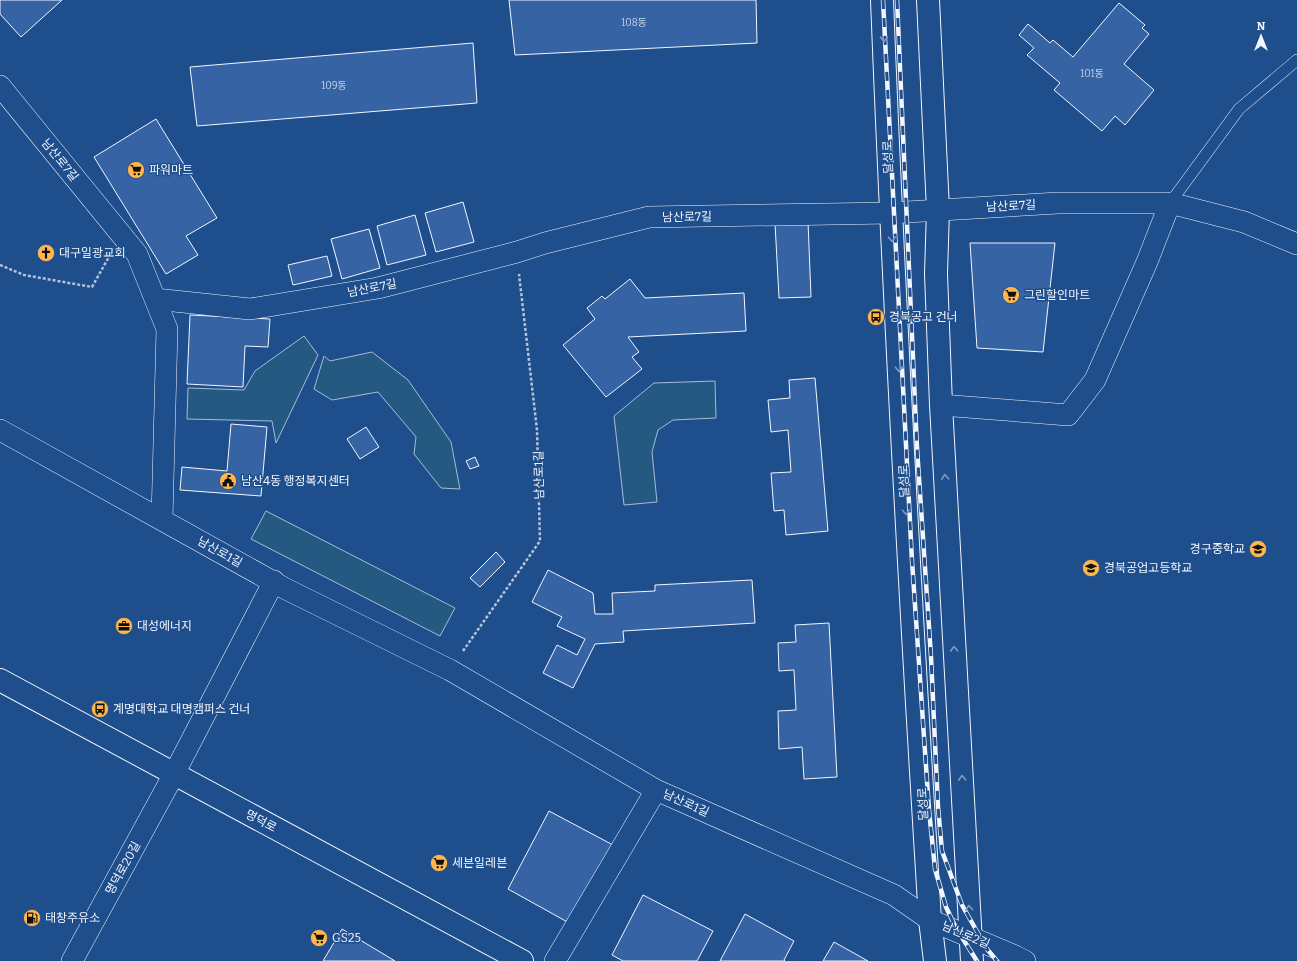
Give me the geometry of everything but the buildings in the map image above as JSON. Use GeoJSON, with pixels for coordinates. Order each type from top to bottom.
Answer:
{"type":"FeatureCollection","features":[{"type":"Feature","properties":{"kind":"main road","name":"달성로"},"geometry":{"type":"LineString","coordinates":[[882,0],[890,213],[908,568],[930,920],[935,961]]}},
{"type":"Feature","properties":{"kind":"main road"},"geometry":{"type":"LineString","coordinates":[[928,0],[938,210],[936,274],[941,405],[972,961]]}},
{"type":"Feature","properties":{"kind":"main road","name":"명덕로"},"geometry":{"type":"LineString","coordinates":[[0,680],[522,961]]}},
{"type":"Feature","properties":{"kind":"street","name":"남산로7길"},"geometry":{"type":"LineString","coordinates":[[0,86],[137,254],[155,299],[250,309],[378,288],[517,252],[545,243],[649,217],[890,213],[1058,204],[1170,204],[1244,222],[1297,244]]}},
{"type":"Feature","properties":{"kind":"street"},"geometry":{"type":"LineString","coordinates":[[941,405],[1068,415],[1095,380],[1147,262],[1170,204]]}},
{"type":"Feature","properties":{"kind":"street"},"geometry":{"type":"LineString","coordinates":[[155,299],[167,328],[162,519]]}},
{"type":"Feature","properties":{"kind":"street","name":"남산로1길"},"geometry":{"type":"LineString","coordinates":[[0,430],[274,582],[450,670],[656,790],[894,895],[930,920]]}},
{"type":"Feature","properties":{"kind":"street","name":"명덕로20길"},"geometry":{"type":"LineString","coordinates":[[72,961],[174,774],[274,582]]}},
{"type":"Feature","properties":{"kind":"street"},"geometry":{"type":"LineString","coordinates":[[555,961],[656,790]]}},
{"type":"Feature","properties":{"kind":"street","name":"남산로2길"},"geometry":{"type":"LineString","coordinates":[[930,920],[1024,961]]}},
{"type":"Feature","properties":{"kind":"lane"},"geometry":{"type":"LineString","coordinates":[[1170,204],[1239,109],[1297,60]]}},
{"type":"Feature","properties":{"kind":"path"},"geometry":{"type":"LineString","coordinates":[[0,265],[24,275],[92,287],[121,234]]}},
{"type":"Feature","properties":{"kind":"path","name":"남산로1길"},"geometry":{"type":"LineString","coordinates":[[450,670],[540,541],[538,430],[517,252]]}},
{"type":"Feature","properties":{"kind":"shaded area"},"geometry":{"type":"Polygon","coordinates":[[[304,336],[318,355],[276,443],[272,421],[187,419],[188,388],[244,390],[255,371],[304,336]]]}},
{"type":"Feature","properties":{"kind":"shaded area"},"geometry":{"type":"Polygon","coordinates":[[[372,352],[408,380],[451,442],[460,489],[441,488],[414,454],[416,437],[378,392],[332,400],[314,389],[324,356],[330,361],[372,352]]]}},
{"type":"Feature","properties":{"kind":"shaded area"},"geometry":{"type":"Polygon","coordinates":[[[715,381],[716,418],[673,420],[658,430],[652,452],[657,502],[624,505],[614,416],[654,383],[715,381]]]}},
{"type":"Feature","properties":{"kind":"shaded area"},"geometry":{"type":"Polygon","coordinates":[[[266,511],[455,608],[440,636],[251,539],[266,511]]]}},
{"type":"Feature","properties":{"kind":"railway"},"geometry":{"type":"LineString","coordinates":[[883,0],[912,561],[929,810],[935,869],[946,907],[956,928],[977,961]]}},
{"type":"Feature","properties":{"kind":"railway"},"geometry":{"type":"LineString","coordinates":[[897,0],[917,448],[931,657],[938,807],[942,851],[962,905],[987,949],[997,961]]}},
{"type":"Feature","properties":{"kind":"place","name":"파워마트"},"geometry":{"type":"Point","coordinates":[136,170]}},
{"type":"Feature","properties":{"kind":"place","name":"대구일광교회"},"geometry":{"type":"Point","coordinates":[46,253]}},
{"type":"Feature","properties":{"kind":"place","name":"그린할인마트"},"geometry":{"type":"Point","coordinates":[1011,295]}},
{"type":"Feature","properties":{"kind":"place","name":"경북공고 건너"},"geometry":{"type":"Point","coordinates":[876,317]}},
{"type":"Feature","properties":{"kind":"place","name":"남산4동 행정복지센터"},"geometry":{"type":"Point","coordinates":[228,481]}},
{"type":"Feature","properties":{"kind":"place","name":"경구중학교"},"geometry":{"type":"Point","coordinates":[1258,549]}},
{"type":"Feature","properties":{"kind":"place","name":"경북공업고등학교"},"geometry":{"type":"Point","coordinates":[1091,568]}},
{"type":"Feature","properties":{"kind":"place","name":"대성에너지"},"geometry":{"type":"Point","coordinates":[124,626]}},
{"type":"Feature","properties":{"kind":"place","name":"계명대학교 대명캠퍼스 건너"},"geometry":{"type":"Point","coordinates":[100,709]}},
{"type":"Feature","properties":{"kind":"place","name":"세븐일레븐"},"geometry":{"type":"Point","coordinates":[439,863]}},
{"type":"Feature","properties":{"kind":"place","name":"태창주유소"},"geometry":{"type":"Point","coordinates":[32,918]}},
{"type":"Feature","properties":{"kind":"place","name":"GS25"},"geometry":{"type":"Point","coordinates":[319,938]}}]}
